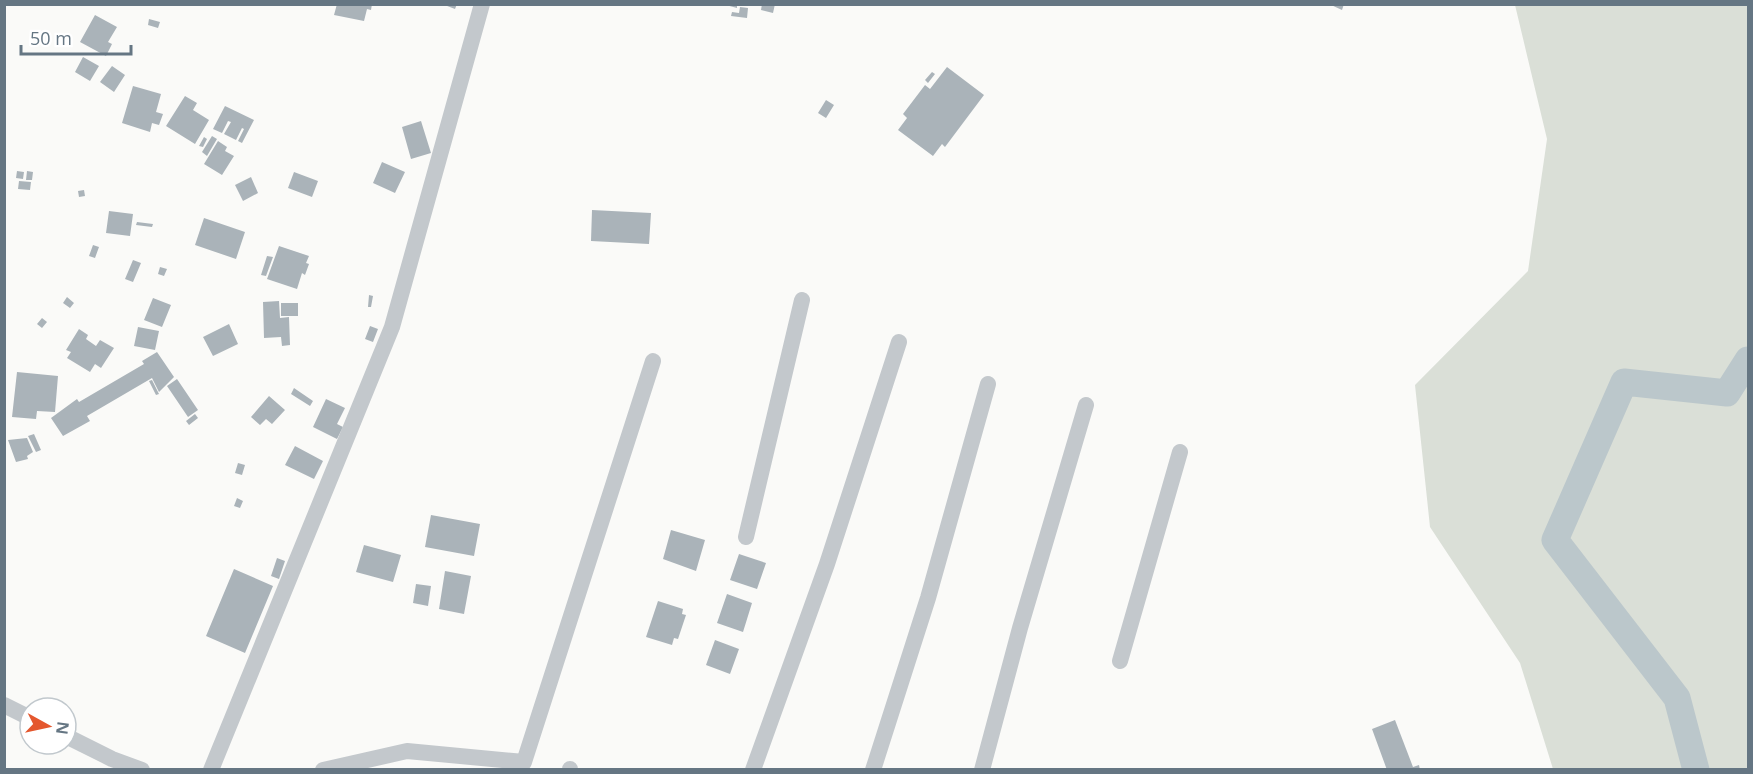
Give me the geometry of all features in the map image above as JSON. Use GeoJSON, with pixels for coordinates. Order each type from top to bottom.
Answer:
{"type":"FeatureCollection","features":[{"type":"Feature","properties":{"kind":"street"},"geometry":{"type":"LineString","coordinates":[[211,770],[392,327],[482,4]]}},
{"type":"Feature","properties":{"kind":"street"},"geometry":{"type":"LineString","coordinates":[[746,537],[802,300]]}},
{"type":"Feature","properties":{"kind":"street"},"geometry":{"type":"LineString","coordinates":[[753,770],[827,564],[899,342]]}},
{"type":"Feature","properties":{"kind":"street"},"geometry":{"type":"LineString","coordinates":[[323,770],[407,751],[524,762],[652,361]]}},
{"type":"Feature","properties":{"kind":"street"},"geometry":{"type":"LineString","coordinates":[[873,770],[928,598],[988,384]]}},
{"type":"Feature","properties":{"kind":"street"},"geometry":{"type":"LineString","coordinates":[[982,770],[1020,628],[1086,405]]}},
{"type":"Feature","properties":{"kind":"street"},"geometry":{"type":"LineString","coordinates":[[1120,661],[1180,452]]}},
{"type":"Feature","properties":{"kind":"street"},"geometry":{"type":"LineString","coordinates":[[78,742],[112,759],[142,770]]}},
{"type":"Feature","properties":{"kind":"shaded area"},"geometry":{"type":"Polygon","coordinates":[[[1515,5],[1748,5],[1748,769],[1553,769],[1520,663],[1430,527],[1415,385],[1528,271],[1547,139],[1515,5]]]}},
{"type":"Feature","properties":{"kind":"building"},"geometry":{"type":"Polygon","coordinates":[[[337,4],[372,4],[371,10],[367,9],[364,21],[334,15],[337,4]]]}},
{"type":"Feature","properties":{"kind":"building"},"geometry":{"type":"Polygon","coordinates":[[[442,4],[457,4],[455,9],[442,4]]]}},
{"type":"Feature","properties":{"kind":"building"},"geometry":{"type":"Polygon","coordinates":[[[722,4],[737,4],[737,8],[722,4]]]}},
{"type":"Feature","properties":{"kind":"building"},"geometry":{"type":"Polygon","coordinates":[[[762,4],[775,4],[773,13],[761,10],[762,4]]]}},
{"type":"Feature","properties":{"kind":"building"},"geometry":{"type":"Polygon","coordinates":[[[1329,4],[1344,4],[1342,10],[1329,4]]]}},
{"type":"Feature","properties":{"kind":"building"},"geometry":{"type":"Polygon","coordinates":[[[740,7],[748,8],[747,18],[731,16],[732,12],[739,13],[740,7]]]}},
{"type":"Feature","properties":{"kind":"building"},"geometry":{"type":"Polygon","coordinates":[[[95,15],[117,27],[108,42],[112,44],[106,56],[80,42],[95,15]]]}},
{"type":"Feature","properties":{"kind":"building"},"geometry":{"type":"Polygon","coordinates":[[[149,19],[160,22],[158,28],[148,25],[149,19]]]}},
{"type":"Feature","properties":{"kind":"building"},"geometry":{"type":"Polygon","coordinates":[[[83,57],[99,66],[90,81],[75,72],[83,57]]]}},
{"type":"Feature","properties":{"kind":"building"},"geometry":{"type":"Polygon","coordinates":[[[112,66],[125,75],[114,92],[100,82],[112,66]]]}},
{"type":"Feature","properties":{"kind":"building"},"geometry":{"type":"Polygon","coordinates":[[[947,67],[984,95],[945,147],[942,144],[933,156],[898,130],[907,118],[903,114],[925,85],[930,89],[947,67]]]}},
{"type":"Feature","properties":{"kind":"building"},"geometry":{"type":"Polygon","coordinates":[[[932,72],[935,74],[928,83],[925,80],[932,72]]]}},
{"type":"Feature","properties":{"kind":"building"},"geometry":{"type":"Polygon","coordinates":[[[133,86],[161,94],[156,112],[163,114],[159,125],[152,123],[150,132],[122,123],[133,86]]]}},
{"type":"Feature","properties":{"kind":"building"},"geometry":{"type":"Polygon","coordinates":[[[185,96],[197,103],[193,110],[209,120],[195,144],[166,126],[185,96]]]}},
{"type":"Feature","properties":{"kind":"building"},"geometry":{"type":"Polygon","coordinates":[[[826,100],[834,105],[826,118],[818,113],[826,100]]]}},
{"type":"Feature","properties":{"kind":"building"},"geometry":{"type":"Polygon","coordinates":[[[225,106],[254,120],[242,143],[238,141],[244,129],[242,128],[236,140],[224,134],[231,122],[228,121],[222,133],[213,129],[225,106]]]}},
{"type":"Feature","properties":{"kind":"building"},"geometry":{"type":"Polygon","coordinates":[[[421,121],[431,153],[411,159],[402,127],[421,121]]]}},
{"type":"Feature","properties":{"kind":"building"},"geometry":{"type":"Polygon","coordinates":[[[212,136],[217,139],[207,156],[202,152],[212,136]]]}},
{"type":"Feature","properties":{"kind":"building"},"geometry":{"type":"Polygon","coordinates":[[[204,137],[207,139],[203,147],[199,146],[204,137]]]}},
{"type":"Feature","properties":{"kind":"building"},"geometry":{"type":"Polygon","coordinates":[[[218,141],[227,147],[225,151],[234,156],[222,175],[204,164],[218,141]]]}},
{"type":"Feature","properties":{"kind":"building"},"geometry":{"type":"Polygon","coordinates":[[[382,162],[405,172],[395,193],[373,183],[382,162]]]}},
{"type":"Feature","properties":{"kind":"building"},"geometry":{"type":"Polygon","coordinates":[[[17,171],[24,172],[23,179],[16,178],[17,171]]]}},
{"type":"Feature","properties":{"kind":"building"},"geometry":{"type":"Polygon","coordinates":[[[27,171],[33,172],[32,180],[26,180],[27,171]]]}},
{"type":"Feature","properties":{"kind":"building"},"geometry":{"type":"Polygon","coordinates":[[[294,172],[318,181],[312,197],[288,188],[294,172]]]}},
{"type":"Feature","properties":{"kind":"building"},"geometry":{"type":"Polygon","coordinates":[[[251,177],[258,193],[243,201],[235,185],[251,177]]]}},
{"type":"Feature","properties":{"kind":"building"},"geometry":{"type":"Polygon","coordinates":[[[19,181],[31,182],[30,190],[18,189],[19,181]]]}},
{"type":"Feature","properties":{"kind":"building"},"geometry":{"type":"Polygon","coordinates":[[[84,190],[85,196],[79,197],[78,191],[84,190]]]}},
{"type":"Feature","properties":{"kind":"building"},"geometry":{"type":"Polygon","coordinates":[[[592,210],[651,213],[649,244],[591,241],[592,210]]]}},
{"type":"Feature","properties":{"kind":"building"},"geometry":{"type":"Polygon","coordinates":[[[109,211],[133,214],[130,236],[106,233],[109,211]]]}},
{"type":"Feature","properties":{"kind":"building"},"geometry":{"type":"Polygon","coordinates":[[[204,218],[245,232],[236,259],[195,245],[204,218]]]}},
{"type":"Feature","properties":{"kind":"building"},"geometry":{"type":"Polygon","coordinates":[[[137,222],[153,224],[152,227],[136,225],[137,222]]]}},
{"type":"Feature","properties":{"kind":"building"},"geometry":{"type":"Polygon","coordinates":[[[93,245],[99,247],[95,258],[89,256],[93,245]]]}},
{"type":"Feature","properties":{"kind":"building"},"geometry":{"type":"Polygon","coordinates":[[[279,246],[309,256],[305,275],[302,273],[297,289],[267,279],[279,246]]]}},
{"type":"Feature","properties":{"kind":"building"},"geometry":{"type":"Polygon","coordinates":[[[267,256],[273,257],[266,276],[261,275],[267,256]]]}},
{"type":"Feature","properties":{"kind":"building"},"geometry":{"type":"Polygon","coordinates":[[[133,260],[141,263],[133,282],[125,279],[133,260]]]}},
{"type":"Feature","properties":{"kind":"building"},"geometry":{"type":"Polygon","coordinates":[[[160,267],[167,269],[164,276],[158,274],[160,267]]]}},
{"type":"Feature","properties":{"kind":"building"},"geometry":{"type":"Polygon","coordinates":[[[369,295],[373,296],[371,307],[368,307],[369,295]]]}},
{"type":"Feature","properties":{"kind":"building"},"geometry":{"type":"Polygon","coordinates":[[[67,297],[74,303],[70,308],[63,303],[67,297]]]}},
{"type":"Feature","properties":{"kind":"building"},"geometry":{"type":"Polygon","coordinates":[[[153,298],[171,305],[162,327],[144,320],[153,298]]]}},
{"type":"Feature","properties":{"kind":"building"},"geometry":{"type":"Polygon","coordinates":[[[279,301],[280,318],[289,317],[290,345],[282,346],[281,337],[264,338],[263,302],[279,301]]]}},
{"type":"Feature","properties":{"kind":"building"},"geometry":{"type":"Polygon","coordinates":[[[281,303],[298,303],[298,316],[281,316],[281,303]]]}},
{"type":"Feature","properties":{"kind":"building"},"geometry":{"type":"Polygon","coordinates":[[[42,318],[47,322],[42,328],[37,324],[42,318]]]}},
{"type":"Feature","properties":{"kind":"building"},"geometry":{"type":"Polygon","coordinates":[[[229,324],[238,344],[213,356],[203,337],[229,324]]]}},
{"type":"Feature","properties":{"kind":"building"},"geometry":{"type":"Polygon","coordinates":[[[370,326],[378,329],[373,342],[365,339],[370,326]]]}},
{"type":"Feature","properties":{"kind":"building"},"geometry":{"type":"Polygon","coordinates":[[[138,327],[159,331],[155,350],[134,346],[138,327]]]}},
{"type":"Feature","properties":{"kind":"building"},"geometry":{"type":"Polygon","coordinates":[[[79,329],[88,335],[86,339],[96,346],[100,340],[114,348],[101,368],[95,364],[90,372],[67,358],[71,352],[66,350],[79,329]]]}},
{"type":"Feature","properties":{"kind":"building"},"geometry":{"type":"Polygon","coordinates":[[[157,352],[174,377],[159,392],[152,378],[87,416],[90,421],[63,436],[51,418],[77,399],[79,402],[144,364],[142,361],[157,352]]]}},
{"type":"Feature","properties":{"kind":"building"},"geometry":{"type":"Polygon","coordinates":[[[17,372],[58,376],[55,412],[37,411],[36,419],[12,417],[17,372]]]}},
{"type":"Feature","properties":{"kind":"building"},"geometry":{"type":"Polygon","coordinates":[[[177,379],[198,410],[188,417],[167,386],[177,379]]]}},
{"type":"Feature","properties":{"kind":"building"},"geometry":{"type":"Polygon","coordinates":[[[152,380],[159,394],[156,395],[149,381],[152,380]]]}},
{"type":"Feature","properties":{"kind":"building"},"geometry":{"type":"Polygon","coordinates":[[[294,388],[313,401],[310,406],[291,394],[294,388]]]}},
{"type":"Feature","properties":{"kind":"building"},"geometry":{"type":"Polygon","coordinates":[[[269,396],[285,410],[272,424],[266,419],[260,425],[251,417],[269,396]]]}},
{"type":"Feature","properties":{"kind":"building"},"geometry":{"type":"Polygon","coordinates":[[[326,399],[345,408],[337,424],[343,427],[337,439],[313,427],[326,399]]]}},
{"type":"Feature","properties":{"kind":"building"},"geometry":{"type":"Polygon","coordinates":[[[195,414],[198,418],[189,425],[186,421],[195,414]]]}},
{"type":"Feature","properties":{"kind":"building"},"geometry":{"type":"Polygon","coordinates":[[[34,434],[41,450],[36,452],[28,436],[34,434]]]}},
{"type":"Feature","properties":{"kind":"building"},"geometry":{"type":"Polygon","coordinates":[[[27,438],[33,452],[27,456],[28,459],[16,462],[8,440],[27,438]]]}},
{"type":"Feature","properties":{"kind":"building"},"geometry":{"type":"Polygon","coordinates":[[[295,446],[323,461],[314,479],[285,465],[295,446]]]}},
{"type":"Feature","properties":{"kind":"building"},"geometry":{"type":"Polygon","coordinates":[[[238,463],[245,465],[242,475],[235,473],[238,463]]]}},
{"type":"Feature","properties":{"kind":"building"},"geometry":{"type":"Polygon","coordinates":[[[237,498],[243,501],[240,508],[234,506],[237,498]]]}},
{"type":"Feature","properties":{"kind":"building"},"geometry":{"type":"Polygon","coordinates":[[[431,515],[480,524],[474,556],[425,547],[431,515]]]}},
{"type":"Feature","properties":{"kind":"building"},"geometry":{"type":"Polygon","coordinates":[[[671,530],[705,540],[696,571],[663,559],[671,530]]]}},
{"type":"Feature","properties":{"kind":"building"},"geometry":{"type":"Polygon","coordinates":[[[364,545],[401,555],[393,582],[356,572],[364,545]]]}},
{"type":"Feature","properties":{"kind":"building"},"geometry":{"type":"Polygon","coordinates":[[[739,554],[766,563],[757,589],[730,580],[739,554]]]}},
{"type":"Feature","properties":{"kind":"building"},"geometry":{"type":"Polygon","coordinates":[[[277,558],[285,561],[279,579],[271,576],[277,558]]]}},
{"type":"Feature","properties":{"kind":"building"},"geometry":{"type":"Polygon","coordinates":[[[234,569],[273,586],[245,653],[206,636],[234,569]]]}},
{"type":"Feature","properties":{"kind":"building"},"geometry":{"type":"Polygon","coordinates":[[[445,571],[471,576],[464,614],[439,609],[445,571]]]}},
{"type":"Feature","properties":{"kind":"building"},"geometry":{"type":"Polygon","coordinates":[[[416,584],[431,586],[428,606],[413,603],[416,584]]]}},
{"type":"Feature","properties":{"kind":"building"},"geometry":{"type":"Polygon","coordinates":[[[727,594],[752,603],[743,632],[717,623],[727,594]]]}},
{"type":"Feature","properties":{"kind":"building"},"geometry":{"type":"Polygon","coordinates":[[[658,601],[683,609],[682,614],[686,615],[678,639],[674,638],[672,645],[646,637],[658,601]]]}},
{"type":"Feature","properties":{"kind":"building"},"geometry":{"type":"Polygon","coordinates":[[[715,640],[739,649],[730,674],[706,665],[715,640]]]}},
{"type":"Feature","properties":{"kind":"building"},"geometry":{"type":"Polygon","coordinates":[[[1395,720],[1413,767],[1419,765],[1420,770],[1387,770],[1372,729],[1395,720]]]}},
{"type":"Feature","properties":{"kind":"waterway"},"geometry":{"type":"LineString","coordinates":[[1696,770],[1677,698],[1555,540],[1624,382],[1727,393],[1748,360]]}}]}
